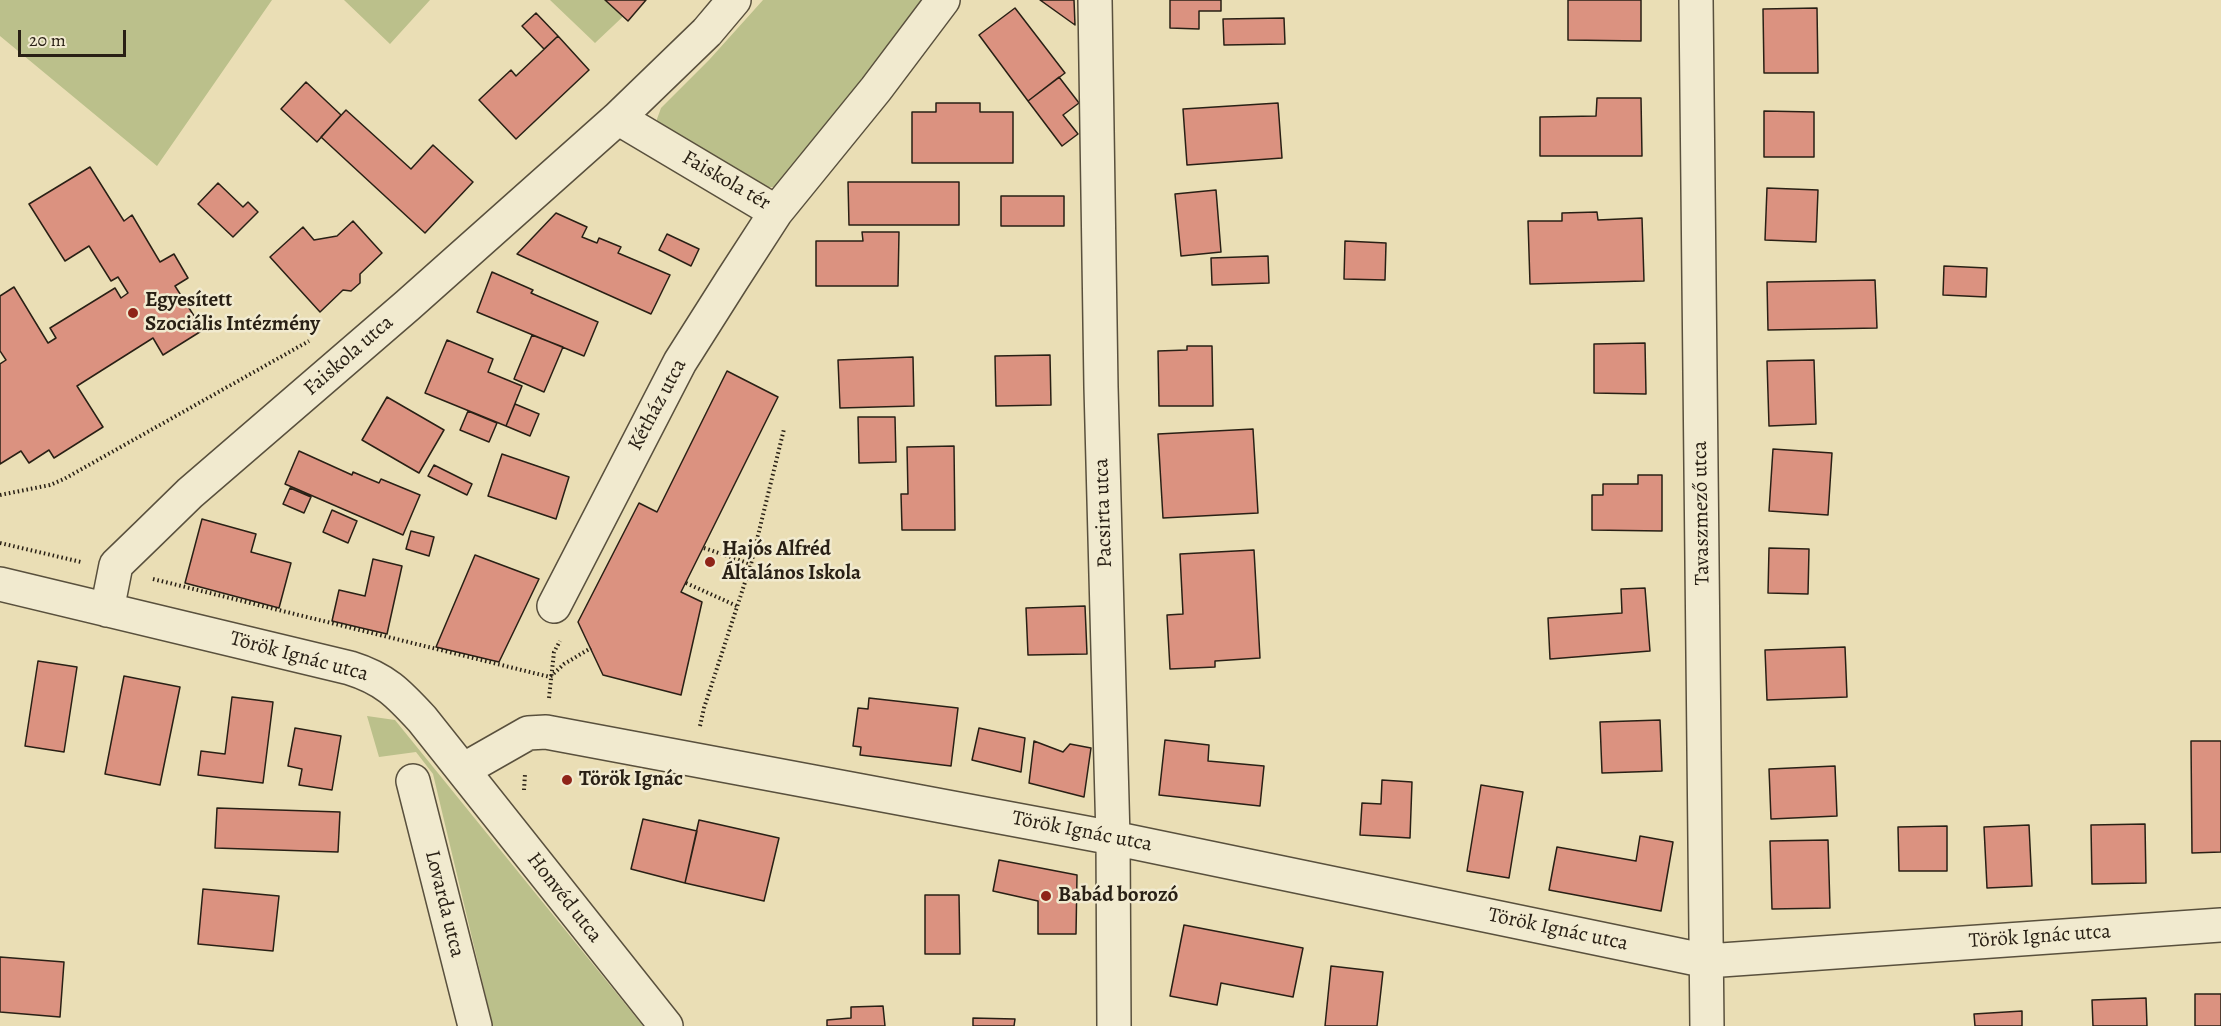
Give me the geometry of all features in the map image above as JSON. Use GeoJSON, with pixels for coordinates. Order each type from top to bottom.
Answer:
{"type":"FeatureCollection","features":[{"type":"Feature","properties":{"kind":"street"},"geometry":{"type":"LineString","coordinates":[[618,118],[707,32],[734,0]]}},
{"type":"Feature","properties":{"kind":"street","name":"Faiskola tér"},"geometry":{"type":"LineString","coordinates":[[618,118],[776,212],[876,89],[943,0]]}},
{"type":"Feature","properties":{"kind":"street","name":"Pacsirta utca"},"geometry":{"type":"LineString","coordinates":[[1095,0],[1101,387],[1113,838],[1114,1026]]}},
{"type":"Feature","properties":{"kind":"street","name":"Tavaszmező utca"},"geometry":{"type":"LineString","coordinates":[[1696,0],[1707,1026]]}},
{"type":"Feature","properties":{"kind":"street","name":"Faiskola utca"},"geometry":{"type":"LineString","coordinates":[[114,570],[116,565],[190,493],[408,305],[618,118]]}},
{"type":"Feature","properties":{"kind":"street","name":"Kétház utca"},"geometry":{"type":"LineString","coordinates":[[554,606],[680,362],[776,212]]}},
{"type":"Feature","properties":{"kind":"street"},"geometry":{"type":"LineString","coordinates":[[107,610],[114,570]]}},
{"type":"Feature","properties":{"kind":"street","name":"Török Ignác utca"},"geometry":{"type":"LineString","coordinates":[[0,584],[373,675],[403,698],[463,770],[528,733],[546,732],[1113,838],[1707,961],[2221,925]]}},
{"type":"Feature","properties":{"kind":"street","name":"Honvéd utca"},"geometry":{"type":"LineString","coordinates":[[463,770],[666,1026]]}},
{"type":"Feature","properties":{"kind":"street","name":"Lovarda utca"},"geometry":{"type":"LineString","coordinates":[[413,782],[475,1026]]}},
{"type":"Feature","properties":{"kind":"path"},"geometry":{"type":"LineString","coordinates":[[0,495],[50,485],[64,479],[313,339]]}},
{"type":"Feature","properties":{"kind":"path"},"geometry":{"type":"LineString","coordinates":[[704,708],[751,564],[784,429]]}},
{"type":"Feature","properties":{"kind":"path"},"geometry":{"type":"LineString","coordinates":[[0,543],[550,677],[564,664],[591,648]]}},
{"type":"Feature","properties":{"kind":"path"},"geometry":{"type":"LineString","coordinates":[[704,548],[751,564]]}},
{"type":"Feature","properties":{"kind":"path"},"geometry":{"type":"LineString","coordinates":[[686,583],[737,606]]}},
{"type":"Feature","properties":{"kind":"path"},"geometry":{"type":"LineString","coordinates":[[525,772],[524,791],[530,799]]}},
{"type":"Feature","properties":{"kind":"green space"},"geometry":{"type":"Polygon","coordinates":[[[0,0],[272,0],[157,166],[0,36],[0,0]]]}},
{"type":"Feature","properties":{"kind":"green space"},"geometry":{"type":"Polygon","coordinates":[[[344,0],[430,0],[390,44],[344,0]]]}},
{"type":"Feature","properties":{"kind":"green space"},"geometry":{"type":"Polygon","coordinates":[[[550,0],[621,0],[631,9],[595,43],[550,0]]]}},
{"type":"Feature","properties":{"kind":"green space"},"geometry":{"type":"Polygon","coordinates":[[[763,0],[934,0],[787,182],[775,187],[766,187],[657,125],[661,108],[709,60],[763,0]]]}},
{"type":"Feature","properties":{"kind":"green space"},"geometry":{"type":"Polygon","coordinates":[[[367,716],[395,720],[643,1026],[493,1026],[433,774],[416,752],[379,757],[367,716]]]}},
{"type":"Feature","properties":{"kind":"building"},"geometry":{"type":"Polygon","coordinates":[[[605,0],[646,0],[628,21],[605,0]]]}},
{"type":"Feature","properties":{"kind":"building"},"geometry":{"type":"Polygon","coordinates":[[[1040,0],[1074,0],[1075,25],[1040,0]]]}},
{"type":"Feature","properties":{"kind":"building"},"geometry":{"type":"Polygon","coordinates":[[[1170,0],[1221,0],[1221,11],[1199,11],[1199,29],[1170,28],[1170,0]]]}},
{"type":"Feature","properties":{"kind":"building"},"geometry":{"type":"Polygon","coordinates":[[[1568,0],[1641,0],[1641,41],[1568,40],[1568,0]]]}},
{"type":"Feature","properties":{"kind":"building"},"geometry":{"type":"Polygon","coordinates":[[[1015,8],[1065,73],[1028,101],[979,35],[1015,8]]]}},
{"type":"Feature","properties":{"kind":"building"},"geometry":{"type":"Polygon","coordinates":[[[1817,8],[1818,73],[1764,73],[1763,9],[1817,8]]]}},
{"type":"Feature","properties":{"kind":"building"},"geometry":{"type":"Polygon","coordinates":[[[536,13],[558,36],[544,49],[522,26],[536,13]]]}},
{"type":"Feature","properties":{"kind":"building"},"geometry":{"type":"Polygon","coordinates":[[[1284,18],[1285,44],[1224,45],[1223,19],[1284,18]]]}},
{"type":"Feature","properties":{"kind":"building"},"geometry":{"type":"Polygon","coordinates":[[[558,36],[589,70],[516,139],[479,100],[511,70],[516,76],[558,36]]]}},
{"type":"Feature","properties":{"kind":"building"},"geometry":{"type":"Polygon","coordinates":[[[1059,77],[1079,103],[1063,115],[1078,134],[1062,146],[1028,101],[1059,77]]]}},
{"type":"Feature","properties":{"kind":"building"},"geometry":{"type":"Polygon","coordinates":[[[306,82],[341,115],[317,142],[281,109],[306,82]]]}},
{"type":"Feature","properties":{"kind":"building"},"geometry":{"type":"Polygon","coordinates":[[[1597,98],[1641,98],[1642,156],[1540,156],[1540,117],[1596,116],[1597,98]]]}},
{"type":"Feature","properties":{"kind":"building"},"geometry":{"type":"Polygon","coordinates":[[[936,103],[980,103],[980,112],[1013,112],[1013,163],[912,163],[912,112],[936,112],[936,103]]]}},
{"type":"Feature","properties":{"kind":"building"},"geometry":{"type":"Polygon","coordinates":[[[1278,103],[1282,158],[1187,165],[1183,109],[1278,103]]]}},
{"type":"Feature","properties":{"kind":"building"},"geometry":{"type":"Polygon","coordinates":[[[346,110],[411,169],[433,145],[473,182],[425,233],[321,137],[346,110]]]}},
{"type":"Feature","properties":{"kind":"building"},"geometry":{"type":"Polygon","coordinates":[[[1764,111],[1814,112],[1814,157],[1764,157],[1764,111]]]}},
{"type":"Feature","properties":{"kind":"building","name":"Egyesített Szociális Intézmény"},"geometry":{"type":"Polygon","coordinates":[[[90,167],[124,221],[132,215],[160,262],[174,254],[188,278],[175,286],[203,330],[163,355],[153,338],[77,386],[103,427],[54,458],[49,450],[29,463],[21,451],[0,464],[0,364],[6,360],[0,351],[0,296],[14,287],[48,343],[56,338],[50,328],[115,288],[121,298],[128,293],[118,277],[111,281],[89,246],[65,261],[29,204],[90,167]]]}},
{"type":"Feature","properties":{"kind":"building"},"geometry":{"type":"Polygon","coordinates":[[[848,182],[959,182],[959,225],[849,225],[848,182]]]}},
{"type":"Feature","properties":{"kind":"building"},"geometry":{"type":"Polygon","coordinates":[[[218,183],[243,207],[248,202],[258,212],[233,237],[198,204],[218,183]]]}},
{"type":"Feature","properties":{"kind":"building"},"geometry":{"type":"Polygon","coordinates":[[[1767,188],[1818,190],[1816,242],[1765,240],[1767,188]]]}},
{"type":"Feature","properties":{"kind":"building"},"geometry":{"type":"Polygon","coordinates":[[[1216,190],[1221,252],[1181,256],[1175,194],[1216,190]]]}},
{"type":"Feature","properties":{"kind":"building"},"geometry":{"type":"Polygon","coordinates":[[[1001,196],[1064,196],[1064,226],[1001,226],[1001,196]]]}},
{"type":"Feature","properties":{"kind":"building"},"geometry":{"type":"Polygon","coordinates":[[[1597,212],[1598,220],[1642,218],[1644,281],[1530,284],[1528,221],[1562,221],[1562,213],[1597,212]]]}},
{"type":"Feature","properties":{"kind":"building"},"geometry":{"type":"Polygon","coordinates":[[[556,213],[587,227],[582,237],[597,243],[599,238],[621,247],[618,253],[670,275],[651,314],[517,254],[556,213]]]}},
{"type":"Feature","properties":{"kind":"building"},"geometry":{"type":"Polygon","coordinates":[[[353,221],[382,253],[360,274],[360,283],[351,291],[343,290],[320,312],[270,257],[303,227],[314,240],[337,236],[353,221]]]}},
{"type":"Feature","properties":{"kind":"building"},"geometry":{"type":"Polygon","coordinates":[[[862,232],[899,232],[898,286],[816,286],[816,241],[863,241],[862,232]]]}},
{"type":"Feature","properties":{"kind":"building"},"geometry":{"type":"Polygon","coordinates":[[[667,234],[699,249],[691,266],[659,250],[667,234]]]}},
{"type":"Feature","properties":{"kind":"building"},"geometry":{"type":"Polygon","coordinates":[[[1345,241],[1386,243],[1385,280],[1344,279],[1345,241]]]}},
{"type":"Feature","properties":{"kind":"building"},"geometry":{"type":"Polygon","coordinates":[[[1268,256],[1269,283],[1212,285],[1211,258],[1268,256]]]}},
{"type":"Feature","properties":{"kind":"building"},"geometry":{"type":"Polygon","coordinates":[[[1944,266],[1987,268],[1986,297],[1943,295],[1944,266]]]}},
{"type":"Feature","properties":{"kind":"building"},"geometry":{"type":"Polygon","coordinates":[[[492,272],[533,290],[531,293],[598,322],[584,356],[477,312],[492,272]]]}},
{"type":"Feature","properties":{"kind":"building"},"geometry":{"type":"Polygon","coordinates":[[[1875,280],[1877,328],[1768,330],[1767,282],[1875,280]]]}},
{"type":"Feature","properties":{"kind":"building"},"geometry":{"type":"Polygon","coordinates":[[[532,335],[563,347],[544,392],[514,379],[532,335]]]}},
{"type":"Feature","properties":{"kind":"building"},"geometry":{"type":"Polygon","coordinates":[[[447,340],[493,359],[488,372],[522,386],[506,426],[425,393],[447,340]]]}},
{"type":"Feature","properties":{"kind":"building"},"geometry":{"type":"Polygon","coordinates":[[[1645,343],[1646,394],[1594,393],[1594,344],[1645,343]]]}},
{"type":"Feature","properties":{"kind":"building"},"geometry":{"type":"Polygon","coordinates":[[[1187,346],[1212,346],[1213,406],[1159,406],[1158,351],[1187,350],[1187,346]]]}},
{"type":"Feature","properties":{"kind":"building"},"geometry":{"type":"Polygon","coordinates":[[[1050,355],[1051,405],[996,406],[995,356],[1050,355]]]}},
{"type":"Feature","properties":{"kind":"building"},"geometry":{"type":"Polygon","coordinates":[[[913,357],[914,406],[840,408],[838,360],[913,357]]]}},
{"type":"Feature","properties":{"kind":"building"},"geometry":{"type":"Polygon","coordinates":[[[1814,360],[1816,424],[1769,426],[1767,361],[1814,360]]]}},
{"type":"Feature","properties":{"kind":"building"},"geometry":{"type":"Polygon","coordinates":[[[727,371],[778,397],[681,592],[702,602],[681,695],[603,675],[578,622],[639,503],[657,512],[727,371]]]}},
{"type":"Feature","properties":{"kind":"building"},"geometry":{"type":"Polygon","coordinates":[[[387,397],[444,430],[419,473],[362,440],[387,397]]]}},
{"type":"Feature","properties":{"kind":"building"},"geometry":{"type":"Polygon","coordinates":[[[515,404],[539,414],[530,436],[506,426],[515,404]]]}},
{"type":"Feature","properties":{"kind":"building"},"geometry":{"type":"Polygon","coordinates":[[[468,411],[497,423],[489,442],[460,430],[468,411]]]}},
{"type":"Feature","properties":{"kind":"building"},"geometry":{"type":"Polygon","coordinates":[[[858,417],[895,417],[896,462],[859,463],[858,417]]]}},
{"type":"Feature","properties":{"kind":"building"},"geometry":{"type":"Polygon","coordinates":[[[1253,429],[1258,513],[1163,518],[1158,434],[1253,429]]]}},
{"type":"Feature","properties":{"kind":"building"},"geometry":{"type":"Polygon","coordinates":[[[954,446],[955,530],[902,530],[901,494],[908,494],[907,447],[954,446]]]}},
{"type":"Feature","properties":{"kind":"building"},"geometry":{"type":"Polygon","coordinates":[[[1773,449],[1832,453],[1828,515],[1769,511],[1773,449]]]}},
{"type":"Feature","properties":{"kind":"building"},"geometry":{"type":"Polygon","coordinates":[[[299,451],[352,475],[353,472],[379,483],[381,479],[420,495],[403,535],[285,484],[299,451]]]}},
{"type":"Feature","properties":{"kind":"building"},"geometry":{"type":"Polygon","coordinates":[[[502,454],[569,477],[556,519],[488,496],[502,454]]]}},
{"type":"Feature","properties":{"kind":"building"},"geometry":{"type":"Polygon","coordinates":[[[434,465],[472,484],[467,495],[428,476],[434,465]]]}},
{"type":"Feature","properties":{"kind":"building"},"geometry":{"type":"Polygon","coordinates":[[[1638,475],[1662,475],[1662,531],[1592,530],[1592,495],[1603,495],[1603,484],[1638,484],[1638,475]]]}},
{"type":"Feature","properties":{"kind":"building"},"geometry":{"type":"Polygon","coordinates":[[[290,488],[311,497],[304,513],[283,504],[290,488]]]}},
{"type":"Feature","properties":{"kind":"building"},"geometry":{"type":"Polygon","coordinates":[[[332,510],[357,521],[348,543],[323,532],[332,510]]]}},
{"type":"Feature","properties":{"kind":"building"},"geometry":{"type":"Polygon","coordinates":[[[202,519],[256,534],[251,552],[291,563],[279,608],[185,583],[202,519]]]}},
{"type":"Feature","properties":{"kind":"building"},"geometry":{"type":"Polygon","coordinates":[[[411,531],[434,537],[429,556],[406,549],[411,531]]]}},
{"type":"Feature","properties":{"kind":"building"},"geometry":{"type":"Polygon","coordinates":[[[1769,548],[1809,549],[1808,594],[1768,593],[1769,548]]]}},
{"type":"Feature","properties":{"kind":"building"},"geometry":{"type":"Polygon","coordinates":[[[1254,550],[1260,658],[1215,661],[1215,667],[1170,669],[1167,615],[1183,614],[1180,554],[1254,550]]]}},
{"type":"Feature","properties":{"kind":"building"},"geometry":{"type":"Polygon","coordinates":[[[475,555],[539,579],[499,662],[436,647],[475,555]]]}},
{"type":"Feature","properties":{"kind":"building"},"geometry":{"type":"Polygon","coordinates":[[[373,559],[402,566],[387,634],[332,621],[339,590],[365,596],[373,559]]]}},
{"type":"Feature","properties":{"kind":"building"},"geometry":{"type":"Polygon","coordinates":[[[1645,588],[1650,651],[1550,659],[1548,618],[1622,613],[1621,589],[1645,588]]]}},
{"type":"Feature","properties":{"kind":"building"},"geometry":{"type":"Polygon","coordinates":[[[1085,606],[1087,654],[1028,655],[1026,608],[1085,606]]]}},
{"type":"Feature","properties":{"kind":"building"},"geometry":{"type":"Polygon","coordinates":[[[1845,647],[1847,697],[1767,700],[1765,650],[1845,647]]]}},
{"type":"Feature","properties":{"kind":"building"},"geometry":{"type":"Polygon","coordinates":[[[38,661],[77,667],[64,752],[25,746],[38,661]]]}},
{"type":"Feature","properties":{"kind":"building"},"geometry":{"type":"Polygon","coordinates":[[[124,676],[180,687],[160,785],[105,774],[124,676]]]}},
{"type":"Feature","properties":{"kind":"building"},"geometry":{"type":"Polygon","coordinates":[[[232,697],[273,702],[263,783],[198,775],[201,751],[225,754],[232,697]]]}},
{"type":"Feature","properties":{"kind":"building"},"geometry":{"type":"Polygon","coordinates":[[[869,698],[958,708],[951,766],[860,755],[861,747],[853,746],[858,708],[868,709],[869,698]]]}},
{"type":"Feature","properties":{"kind":"building"},"geometry":{"type":"Polygon","coordinates":[[[1660,720],[1662,771],[1602,773],[1600,722],[1660,720]]]}},
{"type":"Feature","properties":{"kind":"building"},"geometry":{"type":"Polygon","coordinates":[[[295,728],[341,736],[332,790],[299,785],[302,769],[288,766],[295,728]]]}},
{"type":"Feature","properties":{"kind":"building"},"geometry":{"type":"Polygon","coordinates":[[[979,728],[1025,738],[1021,772],[972,760],[979,728]]]}},
{"type":"Feature","properties":{"kind":"building"},"geometry":{"type":"Polygon","coordinates":[[[1165,740],[1209,745],[1208,761],[1264,766],[1260,806],[1159,795],[1165,740]]]}},
{"type":"Feature","properties":{"kind":"building"},"geometry":{"type":"Polygon","coordinates":[[[1034,741],[1063,752],[1070,744],[1091,748],[1084,797],[1029,783],[1034,741]]]}},
{"type":"Feature","properties":{"kind":"building"},"geometry":{"type":"Polygon","coordinates":[[[2191,741],[2221,741],[2221,852],[2192,853],[2191,741]]]}},
{"type":"Feature","properties":{"kind":"building"},"geometry":{"type":"Polygon","coordinates":[[[1835,766],[1837,816],[1771,819],[1769,769],[1835,766]]]}},
{"type":"Feature","properties":{"kind":"building"},"geometry":{"type":"Polygon","coordinates":[[[1382,780],[1412,782],[1410,838],[1360,835],[1362,803],[1381,804],[1382,780]]]}},
{"type":"Feature","properties":{"kind":"building"},"geometry":{"type":"Polygon","coordinates":[[[1481,785],[1523,792],[1509,878],[1467,871],[1481,785]]]}},
{"type":"Feature","properties":{"kind":"building"},"geometry":{"type":"Polygon","coordinates":[[[217,808],[340,812],[338,852],[215,848],[217,808]]]}},
{"type":"Feature","properties":{"kind":"building"},"geometry":{"type":"Polygon","coordinates":[[[643,819],[697,831],[685,883],[631,869],[643,819]]]}},
{"type":"Feature","properties":{"kind":"building"},"geometry":{"type":"Polygon","coordinates":[[[699,820],[779,838],[764,901],[685,883],[699,820]]]}},
{"type":"Feature","properties":{"kind":"building"},"geometry":{"type":"Polygon","coordinates":[[[2145,824],[2146,883],[2092,884],[2091,825],[2145,824]]]}},
{"type":"Feature","properties":{"kind":"building"},"geometry":{"type":"Polygon","coordinates":[[[2029,825],[2032,886],[1987,888],[1984,827],[2029,825]]]}},
{"type":"Feature","properties":{"kind":"building"},"geometry":{"type":"Polygon","coordinates":[[[1947,826],[1947,871],[1899,871],[1898,827],[1947,826]]]}},
{"type":"Feature","properties":{"kind":"building"},"geometry":{"type":"Polygon","coordinates":[[[1640,836],[1673,842],[1661,911],[1549,890],[1557,847],[1636,861],[1640,836]]]}},
{"type":"Feature","properties":{"kind":"building"},"geometry":{"type":"Polygon","coordinates":[[[1828,840],[1830,908],[1772,909],[1770,841],[1828,840]]]}},
{"type":"Feature","properties":{"kind":"building","name":"Babád borozó"},"geometry":{"type":"Polygon","coordinates":[[[999,860],[1077,875],[1076,934],[1038,934],[1038,901],[993,891],[999,860]]]}},
{"type":"Feature","properties":{"kind":"building"},"geometry":{"type":"Polygon","coordinates":[[[203,889],[279,896],[273,951],[198,944],[203,889]]]}},
{"type":"Feature","properties":{"kind":"building"},"geometry":{"type":"Polygon","coordinates":[[[925,895],[959,895],[960,954],[925,954],[925,895]]]}},
{"type":"Feature","properties":{"kind":"building"},"geometry":{"type":"Polygon","coordinates":[[[1184,925],[1303,948],[1293,997],[1221,983],[1217,1005],[1170,996],[1184,925]]]}},
{"type":"Feature","properties":{"kind":"building"},"geometry":{"type":"Polygon","coordinates":[[[0,957],[64,962],[60,1017],[0,1012],[0,957]]]}},
{"type":"Feature","properties":{"kind":"building"},"geometry":{"type":"Polygon","coordinates":[[[1331,966],[1383,972],[1377,1026],[1325,1026],[1331,966]]]}},
{"type":"Feature","properties":{"kind":"building"},"geometry":{"type":"Polygon","coordinates":[[[2195,994],[2221,994],[2221,1026],[2195,1026],[2195,994]]]}},
{"type":"Feature","properties":{"kind":"building"},"geometry":{"type":"Polygon","coordinates":[[[2146,998],[2147,1026],[2093,1026],[2092,1000],[2146,998]]]}},
{"type":"Feature","properties":{"kind":"building"},"geometry":{"type":"Polygon","coordinates":[[[883,1006],[885,1026],[827,1026],[827,1020],[851,1018],[851,1007],[883,1006]]]}},
{"type":"Feature","properties":{"kind":"building"},"geometry":{"type":"Polygon","coordinates":[[[2022,1011],[2022,1026],[1975,1026],[1974,1014],[2022,1011]]]}},
{"type":"Feature","properties":{"kind":"building"},"geometry":{"type":"Polygon","coordinates":[[[973,1018],[1015,1019],[1014,1026],[973,1026],[973,1018]]]}},
{"type":"Feature","properties":{"kind":"place","name":"Egyesített Szociális Intézmény"},"geometry":{"type":"Point","coordinates":[133,313]}},
{"type":"Feature","properties":{"kind":"place","name":"Hajós Alfréd Általános Iskola"},"geometry":{"type":"Point","coordinates":[710,562]}},
{"type":"Feature","properties":{"kind":"place","name":"Török Ignác"},"geometry":{"type":"Point","coordinates":[567,780]}},
{"type":"Feature","properties":{"kind":"place","name":"Babád borozó"},"geometry":{"type":"Point","coordinates":[1046,896]}}]}
